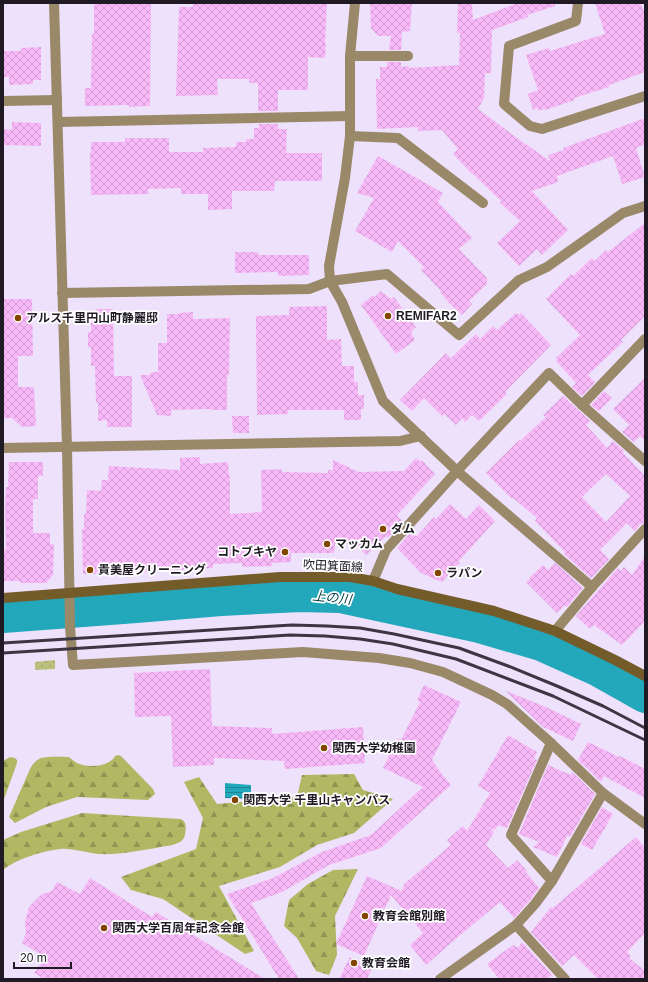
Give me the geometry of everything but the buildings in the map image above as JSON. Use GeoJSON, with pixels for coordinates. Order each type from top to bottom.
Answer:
{"type":"FeatureCollection","features":[{"type":"Feature","properties":{"kind":"main road","name":"吹田箕面線"},"geometry":{"type":"LineString","coordinates":[[3,598],[280,577],[350,577],[494,611],[555,631],[645,676]]}},
{"type":"Feature","properties":{"kind":"street"},"geometry":{"type":"LineString","coordinates":[[54,3],[67,447],[70,627],[73,665],[303,652],[379,658],[410,663],[443,672],[507,704],[551,743],[603,793],[645,824]]}},
{"type":"Feature","properties":{"kind":"street"},"geometry":{"type":"LineString","coordinates":[[355,3],[350,56],[350,136],[345,178],[329,266],[330,281],[342,302],[383,401],[458,471],[592,587]]}},
{"type":"Feature","properties":{"kind":"street"},"geometry":{"type":"LineString","coordinates":[[578,3],[576,21],[509,46],[504,104],[530,126],[542,129],[645,96]]}},
{"type":"Feature","properties":{"kind":"street"},"geometry":{"type":"LineString","coordinates":[[350,56],[408,56]]}},
{"type":"Feature","properties":{"kind":"street"},"geometry":{"type":"LineString","coordinates":[[3,101],[57,100]]}},
{"type":"Feature","properties":{"kind":"street"},"geometry":{"type":"LineString","coordinates":[[58,122],[350,116]]}},
{"type":"Feature","properties":{"kind":"street"},"geometry":{"type":"LineString","coordinates":[[350,136],[398,138],[483,203]]}},
{"type":"Feature","properties":{"kind":"street"},"geometry":{"type":"LineString","coordinates":[[62,293],[309,289],[330,281],[387,274],[459,335],[519,280],[547,267],[623,214],[645,206]]}},
{"type":"Feature","properties":{"kind":"street"},"geometry":{"type":"LineString","coordinates":[[582,405],[645,339]]}},
{"type":"Feature","properties":{"kind":"street"},"geometry":{"type":"LineString","coordinates":[[372,581],[386,550],[549,373],[582,405],[645,461]]}},
{"type":"Feature","properties":{"kind":"street"},"geometry":{"type":"LineString","coordinates":[[3,448],[400,441],[421,436]]}},
{"type":"Feature","properties":{"kind":"street"},"geometry":{"type":"LineString","coordinates":[[555,631],[592,587],[645,529]]}},
{"type":"Feature","properties":{"kind":"street"},"geometry":{"type":"LineString","coordinates":[[551,743],[511,835],[552,881]]}},
{"type":"Feature","properties":{"kind":"street"},"geometry":{"type":"LineString","coordinates":[[440,979],[516,925],[535,904],[552,881],[603,793]]}},
{"type":"Feature","properties":{"kind":"street"},"geometry":{"type":"LineString","coordinates":[[516,925],[565,979]]}},
{"type":"Feature","properties":{"kind":"green space"},"geometry":{"type":"Polygon","coordinates":[[[55,660],[55,669],[35,670],[35,662],[55,660]]]}},
{"type":"Feature","properties":{"kind":"green space"},"geometry":{"type":"Polygon","coordinates":[[[118,755],[121,756],[153,789],[155,794],[148,800],[77,797],[46,807],[15,823],[9,817],[30,769],[39,759],[49,757],[69,757],[81,765],[98,766],[112,760],[118,755]]]}},
{"type":"Feature","properties":{"kind":"green space"},"geometry":{"type":"Polygon","coordinates":[[[10,757],[15,758],[17,763],[3,802],[3,761],[10,757]]]}},
{"type":"Feature","properties":{"kind":"green space"},"geometry":{"type":"Polygon","coordinates":[[[354,774],[363,790],[393,799],[354,833],[317,845],[280,867],[219,886],[254,951],[245,954],[163,899],[131,890],[121,877],[196,849],[203,818],[184,782],[199,777],[217,804],[297,797],[302,775],[354,774]]]}},
{"type":"Feature","properties":{"kind":"green space"},"geometry":{"type":"Polygon","coordinates":[[[82,813],[181,819],[183,820],[186,828],[185,835],[180,842],[174,844],[121,853],[99,854],[69,849],[53,850],[22,859],[3,870],[3,840],[21,832],[82,813]]]}},
{"type":"Feature","properties":{"kind":"green space"},"geometry":{"type":"Polygon","coordinates":[[[358,869],[335,916],[337,955],[329,975],[316,971],[297,938],[284,926],[289,900],[308,884],[333,870],[358,869]]]}},
{"type":"Feature","properties":{"kind":"water"},"geometry":{"type":"Polygon","coordinates":[[[225,783],[251,785],[251,799],[225,798],[225,783]]]}},
{"type":"Feature","properties":{"kind":"waterway","name":"上の川"},"geometry":{"type":"LineString","coordinates":[[3,616],[221,599],[300,595],[340,596],[479,626],[541,644],[597,669],[645,696]]}},
{"type":"Feature","properties":{"kind":"railway"},"geometry":{"type":"LineString","coordinates":[[3,643],[292,625],[360,628],[459,648],[557,686],[603,706],[645,728]]}},
{"type":"Feature","properties":{"kind":"railway"},"geometry":{"type":"LineString","coordinates":[[3,653],[290,635],[360,639],[393,644],[456,659],[553,696],[645,740]]}},
{"type":"Feature","properties":{"kind":"place","name":"REMIFAR2"},"geometry":{"type":"Point","coordinates":[388,316]}},
{"type":"Feature","properties":{"kind":"place","name":"アルス千里円山町静麗邸"},"geometry":{"type":"Point","coordinates":[18,318]}},
{"type":"Feature","properties":{"kind":"place","name":"ダム"},"geometry":{"type":"Point","coordinates":[383,529]}},
{"type":"Feature","properties":{"kind":"place","name":"マッカム"},"geometry":{"type":"Point","coordinates":[327,544]}},
{"type":"Feature","properties":{"kind":"place","name":"コトブキヤ"},"geometry":{"type":"Point","coordinates":[285,552]}},
{"type":"Feature","properties":{"kind":"place","name":"貴美屋クリーニング"},"geometry":{"type":"Point","coordinates":[90,570]}},
{"type":"Feature","properties":{"kind":"place","name":"ラパン"},"geometry":{"type":"Point","coordinates":[438,573]}},
{"type":"Feature","properties":{"kind":"place","name":"関西大学幼稚園"},"geometry":{"type":"Point","coordinates":[324,748]}},
{"type":"Feature","properties":{"kind":"place","name":"関西大学 千里山キャンパス"},"geometry":{"type":"Point","coordinates":[235,800]}},
{"type":"Feature","properties":{"kind":"place","name":"教育会館別館"},"geometry":{"type":"Point","coordinates":[365,916]}},
{"type":"Feature","properties":{"kind":"place","name":"関西大学百周年記念会館"},"geometry":{"type":"Point","coordinates":[104,928]}},
{"type":"Feature","properties":{"kind":"place","name":"教育会館"},"geometry":{"type":"Point","coordinates":[354,963]}}]}
